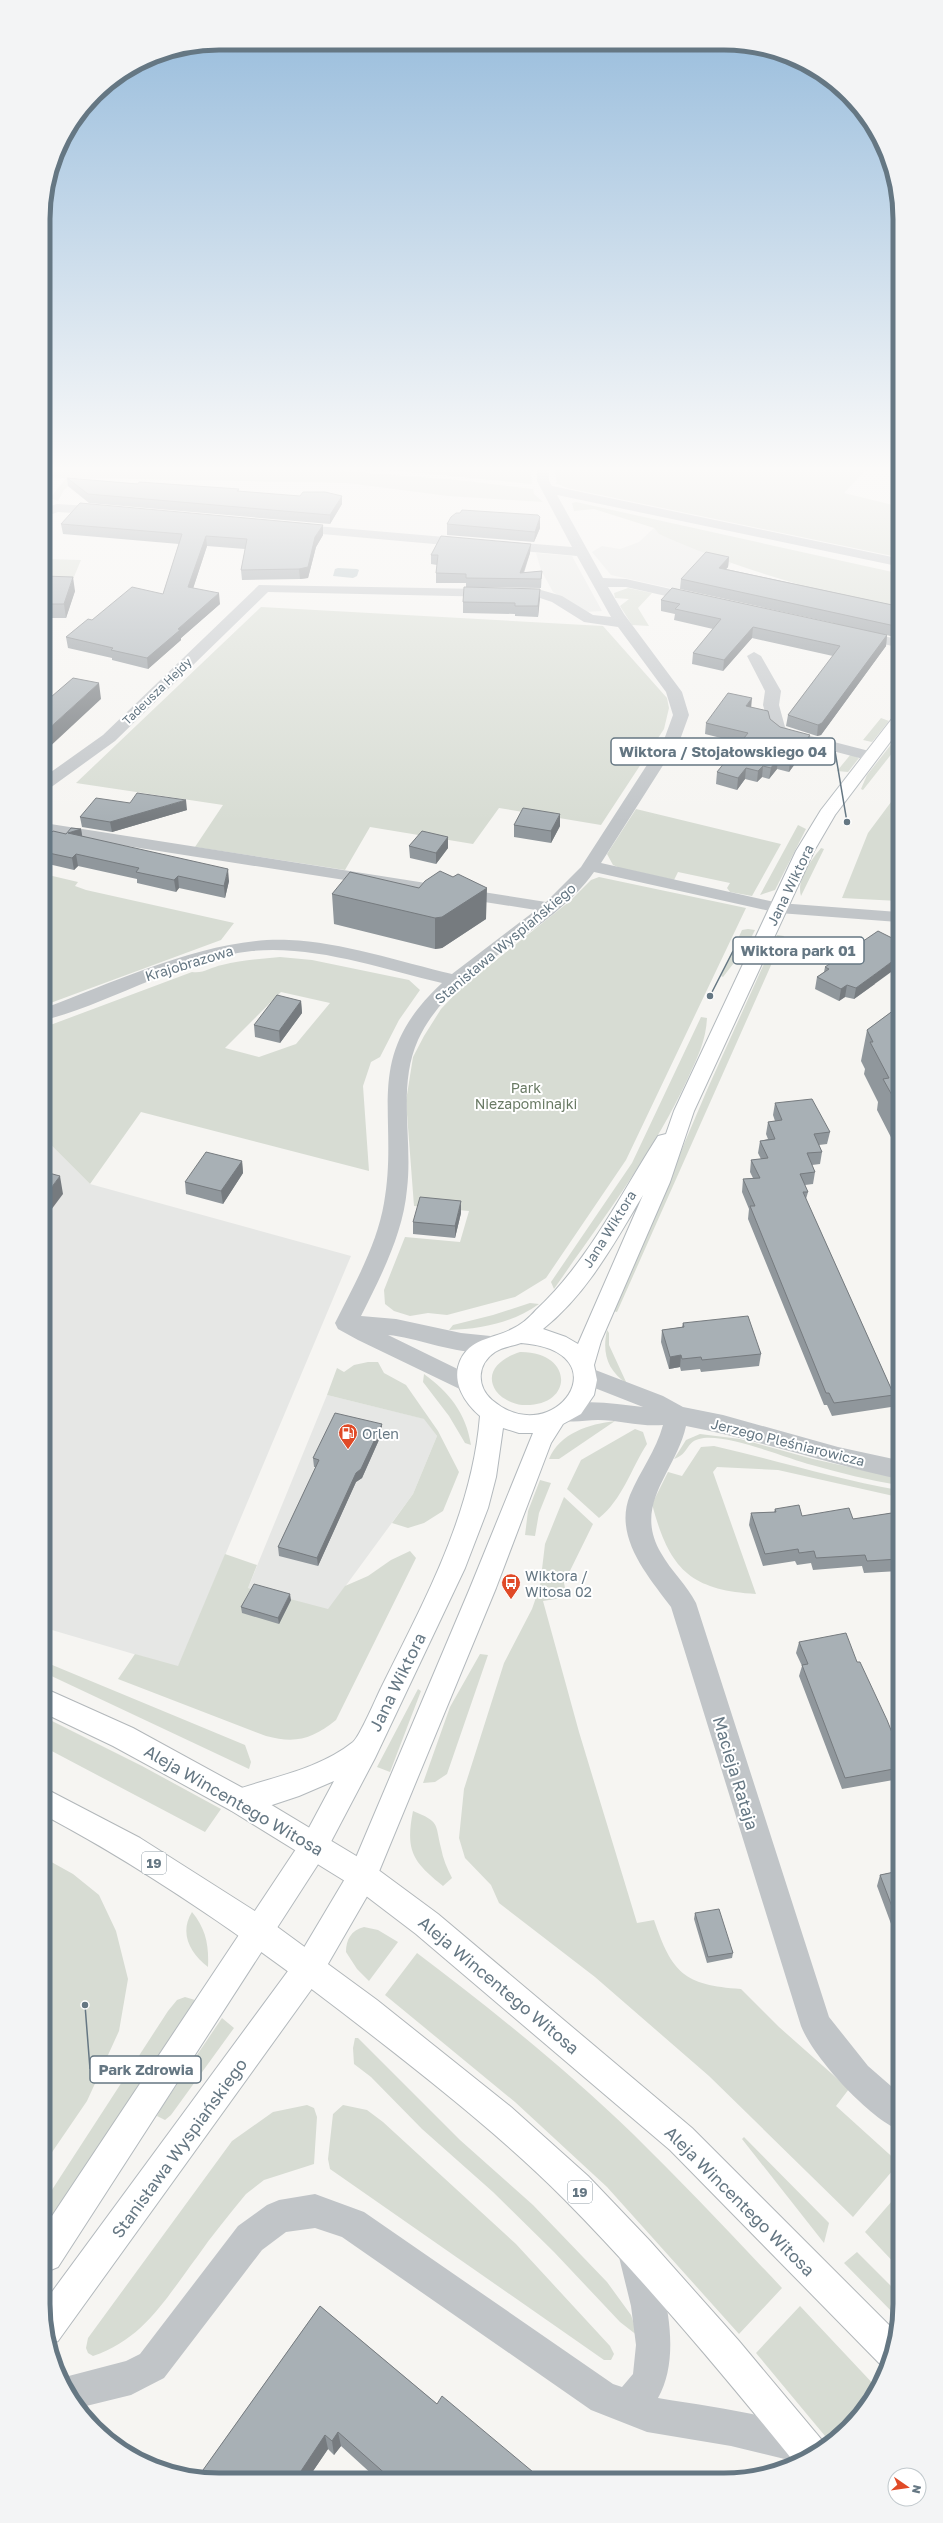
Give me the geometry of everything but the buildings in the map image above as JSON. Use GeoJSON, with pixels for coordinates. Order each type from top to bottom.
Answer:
{"type":"FeatureCollection","features":[{"type":"Feature","properties":{"kind":"street","name":"Stanisława Wyspiańskiego"},"geometry":{"type":"LineString","coordinates":[[346,1323],[381,1245],[397,1190],[396,1087],[400,1062],[419,1020],[456,981],[548,909],[572,888],[589,866],[673,737],[681,715],[679,703],[669,682],[622,623],[602,587]]}},
{"type":"Feature","properties":{"kind":"street"},"geometry":{"type":"LineString","coordinates":[[643,587],[715,603]]}},
{"type":"Feature","properties":{"kind":"street","name":"Tadeusza Hejdy"},"geometry":{"type":"LineString","coordinates":[[50,781],[109,738],[264,588],[541,594],[557,599],[589,620],[622,623]]}},
{"type":"Feature","properties":{"kind":"street"},"geometry":{"type":"LineString","coordinates":[[845,632],[893,642]]}},
{"type":"Feature","properties":{"kind":"street"},"geometry":{"type":"LineString","coordinates":[[754,656],[773,691],[771,705],[778,729],[785,734],[871,756]]}},
{"type":"Feature","properties":{"kind":"street","name":"Jana Wiktora"},"geometry":{"type":"LineString","coordinates":[[584,1370],[590,1341],[659,1182],[684,1111],[805,851],[816,832],[893,728]]}},
{"type":"Feature","properties":{"kind":"street"},"geometry":{"type":"LineString","coordinates":[[50,829],[290,864],[515,901],[548,909]]}},
{"type":"Feature","properties":{"kind":"street"},"geometry":{"type":"LineString","coordinates":[[589,866],[779,908],[893,917]]}},
{"type":"Feature","properties":{"kind":"street","name":"Krajobrazowa"},"geometry":{"type":"LineString","coordinates":[[50,1012],[191,960],[251,946],[288,945],[317,948],[456,981]]}},
{"type":"Feature","properties":{"kind":"street","name":"Jana Wiktora"},"geometry":{"type":"LineString","coordinates":[[521,1335],[543,1320],[559,1304],[603,1241],[684,1111]]}},
{"type":"Feature","properties":{"kind":"street"},"geometry":{"type":"LineString","coordinates":[[346,1323],[396,1327],[461,1341],[492,1343],[521,1335],[536,1336],[558,1342],[575,1355],[584,1370],[582,1396],[560,1416],[540,1441],[484,1588],[363,1876]]}},
{"type":"Feature","properties":{"kind":"street"},"geometry":{"type":"LineString","coordinates":[[346,1323],[385,1345],[422,1360],[468,1384]]}},
{"type":"Feature","properties":{"kind":"street"},"geometry":{"type":"LineString","coordinates":[[492,1343],[481,1351],[473,1361],[468,1372],[468,1384],[472,1396],[481,1407],[492,1415],[507,1421],[523,1424],[560,1416]]}},
{"type":"Feature","properties":{"kind":"street","name":"Jerzego Pleśniarowicza"},"geometry":{"type":"LineString","coordinates":[[584,1370],[655,1402],[677,1415]]}},
{"type":"Feature","properties":{"kind":"street","name":"Jerzego Pleśniarowicza"},"geometry":{"type":"LineString","coordinates":[[560,1416],[598,1411],[651,1417],[677,1415],[723,1424],[838,1456],[893,1468]]}},
{"type":"Feature","properties":{"kind":"street","name":"Jana Wiktora"},"geometry":{"type":"LineString","coordinates":[[258,1931],[314,1846],[365,1749],[447,1579],[481,1492],[490,1449],[492,1415]]}},
{"type":"Feature","properties":{"kind":"street","name":"Macieja Rataja"},"geometry":{"type":"LineString","coordinates":[[677,1415],[671,1440],[642,1496],[638,1531],[651,1560],[683,1603],[816,2026],[857,2077],[893,2109]]}},
{"type":"Feature","properties":{"kind":"street","name":"Aleja Wincentego Witosa"},"geometry":{"type":"LineString","coordinates":[[50,1703],[123,1737],[240,1801],[363,1876],[427,1924],[682,2139],[812,2274],[887,2347]]}},
{"type":"Feature","properties":{"kind":"street"},"geometry":{"type":"LineString","coordinates":[[240,1801],[291,1788],[334,1768],[365,1749]]}},
{"type":"Feature","properties":{"kind":"street","name":"19"},"geometry":{"type":"LineString","coordinates":[[50,1804],[88,1823],[165,1869],[310,1966],[500,2117],[574,2187],[634,2248],[730,2357],[808,2451]]}},
{"type":"Feature","properties":{"kind":"street","name":"Stanisława Wyspiańskiego"},"geometry":{"type":"LineString","coordinates":[[51,2323],[310,1966],[363,1876]]}},
{"type":"Feature","properties":{"kind":"street"},"geometry":{"type":"LineString","coordinates":[[50,2249],[258,1931]]}},
{"type":"Feature","properties":{"kind":"street"},"geometry":{"type":"LineString","coordinates":[[74,2391],[130,2377],[152,2366],[250,2238],[279,2218],[315,2211],[352,2224],[603,2398],[624,2407],[670,2419],[731,2428],[808,2451]]}},
{"type":"Feature","properties":{"kind":"street"},"geometry":{"type":"LineString","coordinates":[[624,2407],[641,2394],[651,2376],[653,2358],[652,2326],[634,2248]]}},
{"type":"Feature","properties":{"kind":"shaded area"},"geometry":{"type":"Polygon","coordinates":[[[550,587],[589,587],[602,611],[584,612],[553,592],[550,587]]]}},
{"type":"Feature","properties":{"kind":"shaded area"},"geometry":{"type":"Polygon","coordinates":[[[664,587],[709,587],[702,595],[664,587]]]}},
{"type":"Feature","properties":{"kind":"shaded area"},"geometry":{"type":"Polygon","coordinates":[[[50,1144],[90,1184],[351,1256],[178,1667],[50,1629],[50,1144]]]}},
{"type":"Feature","properties":{"kind":"shaded area"},"geometry":{"type":"Polygon","coordinates":[[[327,1395],[425,1419],[437,1436],[413,1494],[328,1610],[248,1588],[327,1395]]]}},
{"type":"Feature","properties":{"kind":"green space"},"geometry":{"type":"Polygon","coordinates":[[[806,587],[893,587],[893,610],[806,587]]]}},
{"type":"Feature","properties":{"kind":"green space"},"geometry":{"type":"Polygon","coordinates":[[[628,588],[652,593],[638,608],[649,626],[632,625],[620,606],[629,599],[615,598],[614,593],[628,588]]]}},
{"type":"Feature","properties":{"kind":"green space"},"geometry":{"type":"Polygon","coordinates":[[[261,607],[603,626],[667,698],[669,708],[664,729],[601,825],[499,808],[473,844],[370,827],[345,870],[195,847],[223,805],[76,783],[261,607]]]}},
{"type":"Feature","properties":{"kind":"green space"},"geometry":{"type":"Polygon","coordinates":[[[881,718],[889,721],[872,742],[863,740],[881,718]]]}},
{"type":"Feature","properties":{"kind":"green space"},"geometry":{"type":"Polygon","coordinates":[[[893,742],[893,752],[863,790],[861,789],[867,775],[893,742]]]}},
{"type":"Feature","properties":{"kind":"green space"},"geometry":{"type":"Polygon","coordinates":[[[851,754],[859,758],[848,772],[837,771],[851,754]]]}},
{"type":"Feature","properties":{"kind":"green space"},"geometry":{"type":"Polygon","coordinates":[[[893,799],[893,901],[842,898],[868,833],[893,799]]]}},
{"type":"Feature","properties":{"kind":"green space"},"geometry":{"type":"Polygon","coordinates":[[[636,809],[781,844],[752,896],[730,892],[727,888],[730,883],[678,872],[674,880],[620,868],[613,865],[607,854],[636,809]]]}},
{"type":"Feature","properties":{"kind":"green space"},"geometry":{"type":"Polygon","coordinates":[[[798,825],[806,829],[775,890],[760,895],[798,825]]]}},
{"type":"Feature","properties":{"kind":"green space"},"geometry":{"type":"Polygon","coordinates":[[[821,848],[824,849],[801,896],[800,890],[803,877],[809,864],[821,848]]]}},
{"type":"Feature","properties":{"kind":"green space"},"geometry":{"type":"Polygon","coordinates":[[[50,875],[78,882],[75,886],[86,890],[234,923],[221,940],[50,1003],[50,875]]]}},
{"type":"Feature","properties":{"kind":"green space","name":"Park Niezapominajki"},"geometry":{"type":"Polygon","coordinates":[[[599,877],[746,908],[626,1160],[546,1278],[515,1297],[447,1315],[428,1313],[410,1316],[394,1311],[385,1304],[384,1290],[405,1237],[460,1242],[469,1211],[414,1206],[406,1101],[413,1057],[441,1009],[461,988],[570,901],[591,880],[599,877]]]}},
{"type":"Feature","properties":{"kind":"green space"},"geometry":{"type":"Polygon","coordinates":[[[742,930],[755,930],[747,946],[723,977],[721,976],[742,930]]]}},
{"type":"Feature","properties":{"kind":"green space"},"geometry":{"type":"Polygon","coordinates":[[[777,935],[784,936],[617,1312],[613,1311],[707,1090],[777,935]]]}},
{"type":"Feature","properties":{"kind":"green space"},"geometry":{"type":"Polygon","coordinates":[[[280,957],[312,960],[409,980],[420,990],[399,1020],[380,1057],[371,1062],[363,1086],[369,1171],[141,1112],[90,1184],[50,1144],[50,1025],[192,972],[200,972],[218,966],[280,957]],[[281,992],[225,1048],[259,1057],[296,1044],[330,1003],[281,992]]]}},
{"type":"Feature","properties":{"kind":"green space"},"geometry":{"type":"Polygon","coordinates":[[[701,1017],[707,1018],[703,1042],[695,1063],[674,1106],[643,1160],[626,1186],[554,1289],[551,1282],[632,1163],[701,1017]]]}},
{"type":"Feature","properties":{"kind":"green space"},"geometry":{"type":"Polygon","coordinates":[[[530,1303],[539,1304],[529,1311],[496,1324],[449,1330],[453,1325],[493,1315],[530,1303]]]}},
{"type":"Feature","properties":{"kind":"green space"},"geometry":{"type":"Polygon","coordinates":[[[607,1330],[609,1333],[609,1345],[627,1384],[615,1373],[608,1360],[605,1346],[607,1330]]]}},
{"type":"Feature","properties":{"kind":"green space"},"geometry":{"type":"Polygon","coordinates":[[[520,1352],[538,1354],[551,1360],[558,1369],[561,1379],[559,1389],[552,1398],[539,1404],[522,1405],[508,1401],[496,1391],[493,1384],[493,1371],[507,1357],[520,1352]]]}},
{"type":"Feature","properties":{"kind":"green space"},"geometry":{"type":"Polygon","coordinates":[[[368,1362],[378,1362],[384,1373],[406,1385],[438,1431],[459,1472],[443,1511],[424,1523],[408,1528],[392,1523],[413,1494],[437,1436],[424,1419],[327,1395],[337,1368],[344,1372],[354,1365],[368,1362]]]}},
{"type":"Feature","properties":{"kind":"green space"},"geometry":{"type":"Polygon","coordinates":[[[424,1374],[449,1396],[461,1413],[469,1434],[471,1445],[465,1443],[449,1416],[423,1382],[424,1374]]]}},
{"type":"Feature","properties":{"kind":"green space"},"geometry":{"type":"Polygon","coordinates":[[[615,1421],[559,1459],[549,1459],[560,1443],[576,1431],[605,1422],[615,1421]]]}},
{"type":"Feature","properties":{"kind":"green space"},"geometry":{"type":"Polygon","coordinates":[[[635,1429],[643,1432],[647,1444],[626,1484],[607,1511],[599,1518],[567,1489],[581,1460],[635,1429]]]}},
{"type":"Feature","properties":{"kind":"green space"},"geometry":{"type":"Polygon","coordinates":[[[700,1434],[740,1439],[813,1459],[893,1477],[893,1484],[833,1471],[739,1442],[723,1439],[699,1439],[692,1443],[679,1457],[674,1459],[686,1440],[700,1434]]]}},
{"type":"Feature","properties":{"kind":"green space"},"geometry":{"type":"Polygon","coordinates":[[[714,1446],[737,1451],[875,1486],[893,1489],[893,1496],[778,1470],[717,1467],[713,1472],[756,1594],[733,1592],[698,1581],[685,1572],[675,1560],[666,1544],[652,1504],[668,1472],[682,1476],[701,1447],[714,1446]]]}},
{"type":"Feature","properties":{"kind":"green space"},"geometry":{"type":"Polygon","coordinates":[[[540,1480],[551,1483],[539,1513],[535,1536],[525,1535],[528,1511],[540,1480]]]}},
{"type":"Feature","properties":{"kind":"green space"},"geometry":{"type":"Polygon","coordinates":[[[564,1497],[593,1524],[564,1583],[567,1597],[543,1601],[579,1732],[637,1923],[654,1920],[667,1953],[674,1964],[683,1973],[706,1984],[741,1989],[779,2027],[849,2089],[836,2106],[893,2158],[893,2170],[853,2217],[709,2076],[595,1977],[499,1903],[491,1885],[465,1858],[459,1838],[464,1789],[504,1663],[532,1609],[540,1586],[545,1544],[564,1497]]]}},
{"type":"Feature","properties":{"kind":"green space"},"geometry":{"type":"Polygon","coordinates":[[[410,1551],[416,1558],[336,1720],[311,1736],[286,1740],[266,1736],[118,1679],[135,1654],[178,1666],[225,1554],[257,1565],[248,1588],[328,1609],[345,1586],[368,1576],[391,1560],[410,1551]]]}},
{"type":"Feature","properties":{"kind":"green space"},"geometry":{"type":"Polygon","coordinates":[[[480,1654],[488,1655],[447,1774],[435,1782],[423,1783],[450,1707],[480,1654]]]}},
{"type":"Feature","properties":{"kind":"green space"},"geometry":{"type":"Polygon","coordinates":[[[50,1664],[245,1745],[251,1762],[249,1769],[50,1675],[50,1664]]]}},
{"type":"Feature","properties":{"kind":"green space"},"geometry":{"type":"Polygon","coordinates":[[[418,1689],[421,1691],[390,1772],[377,1767],[418,1689]]]}},
{"type":"Feature","properties":{"kind":"green space"},"geometry":{"type":"Polygon","coordinates":[[[50,1720],[142,1766],[221,1809],[205,1832],[50,1750],[50,1720]]]}},
{"type":"Feature","properties":{"kind":"green space"},"geometry":{"type":"Polygon","coordinates":[[[413,1811],[428,1818],[437,1828],[443,1856],[452,1878],[443,1886],[425,1870],[418,1862],[414,1854],[410,1836],[413,1811]]]}},
{"type":"Feature","properties":{"kind":"green space"},"geometry":{"type":"Polygon","coordinates":[[[50,1861],[73,1874],[99,1895],[116,1931],[128,1979],[119,2031],[87,2101],[50,2155],[50,1861]]]}},
{"type":"Feature","properties":{"kind":"green space"},"geometry":{"type":"Polygon","coordinates":[[[192,1912],[201,1925],[206,1938],[208,1967],[196,1955],[188,1942],[186,1927],[192,1912]]]}},
{"type":"Feature","properties":{"kind":"green space"},"geometry":{"type":"Polygon","coordinates":[[[364,1927],[378,1930],[398,1942],[369,1981],[357,1969],[346,1952],[347,1943],[350,1936],[359,1928],[364,1927]]]}},
{"type":"Feature","properties":{"kind":"green space"},"geometry":{"type":"Polygon","coordinates":[[[417,1953],[528,2040],[608,2110],[671,2172],[782,2288],[739,2334],[607,2187],[515,2102],[385,1995],[417,1953]]]}},
{"type":"Feature","properties":{"kind":"green space"},"geometry":{"type":"Polygon","coordinates":[[[185,1997],[195,2000],[50,2229],[50,2193],[168,2011],[177,2000],[185,1997]]]}},
{"type":"Feature","properties":{"kind":"green space"},"geometry":{"type":"Polygon","coordinates":[[[222,2018],[234,2028],[171,2115],[165,2120],[157,2116],[161,2108],[222,2018]]]}},
{"type":"Feature","properties":{"kind":"green space"},"geometry":{"type":"Polygon","coordinates":[[[355,2038],[358,2038],[460,2140],[533,2205],[607,2282],[631,2315],[638,2336],[620,2322],[554,2252],[493,2192],[422,2129],[371,2077],[354,2064],[353,2048],[355,2038]]]}},
{"type":"Feature","properties":{"kind":"green space"},"geometry":{"type":"Polygon","coordinates":[[[307,2105],[314,2108],[317,2117],[314,2164],[264,2180],[246,2194],[152,2316],[140,2328],[111,2349],[93,2356],[88,2353],[86,2348],[88,2338],[232,2141],[273,2112],[307,2105]]]}},
{"type":"Feature","properties":{"kind":"green space"},"geometry":{"type":"Polygon","coordinates":[[[343,2105],[367,2110],[383,2122],[516,2244],[610,2346],[614,2354],[611,2360],[604,2360],[330,2169],[328,2159],[333,2114],[343,2105]]]}},
{"type":"Feature","properties":{"kind":"green space"},"geometry":{"type":"Polygon","coordinates":[[[744,2137],[829,2223],[824,2243],[742,2139],[744,2137]]]}},
{"type":"Feature","properties":{"kind":"green space"},"geometry":{"type":"Polygon","coordinates":[[[893,2200],[893,2262],[865,2232],[893,2200]]]}},
{"type":"Feature","properties":{"kind":"green space"},"geometry":{"type":"Polygon","coordinates":[[[857,2252],[893,2288],[893,2313],[844,2263],[857,2252]]]}},
{"type":"Feature","properties":{"kind":"green space"},"geometry":{"type":"Polygon","coordinates":[[[800,2306],[873,2384],[865,2398],[851,2416],[827,2438],[756,2353],[800,2306]]]}},
{"type":"Feature","properties":{"kind":"place","name":"Wiktora / Stojałowskiego 04"},"geometry":{"type":"Point","coordinates":[847,822]}},
{"type":"Feature","properties":{"kind":"place","name":"Wiktora park 01"},"geometry":{"type":"Point","coordinates":[710,996]}},
{"type":"Feature","properties":{"kind":"place","name":"Orlen"},"geometry":{"type":"Point","coordinates":[348,1450]}},
{"type":"Feature","properties":{"kind":"place","name":"Wiktora / Witosa 02"},"geometry":{"type":"Point","coordinates":[511,1600]}},
{"type":"Feature","properties":{"kind":"place","name":"Park Zdrowia"},"geometry":{"type":"Point","coordinates":[85,2005]}}]}
